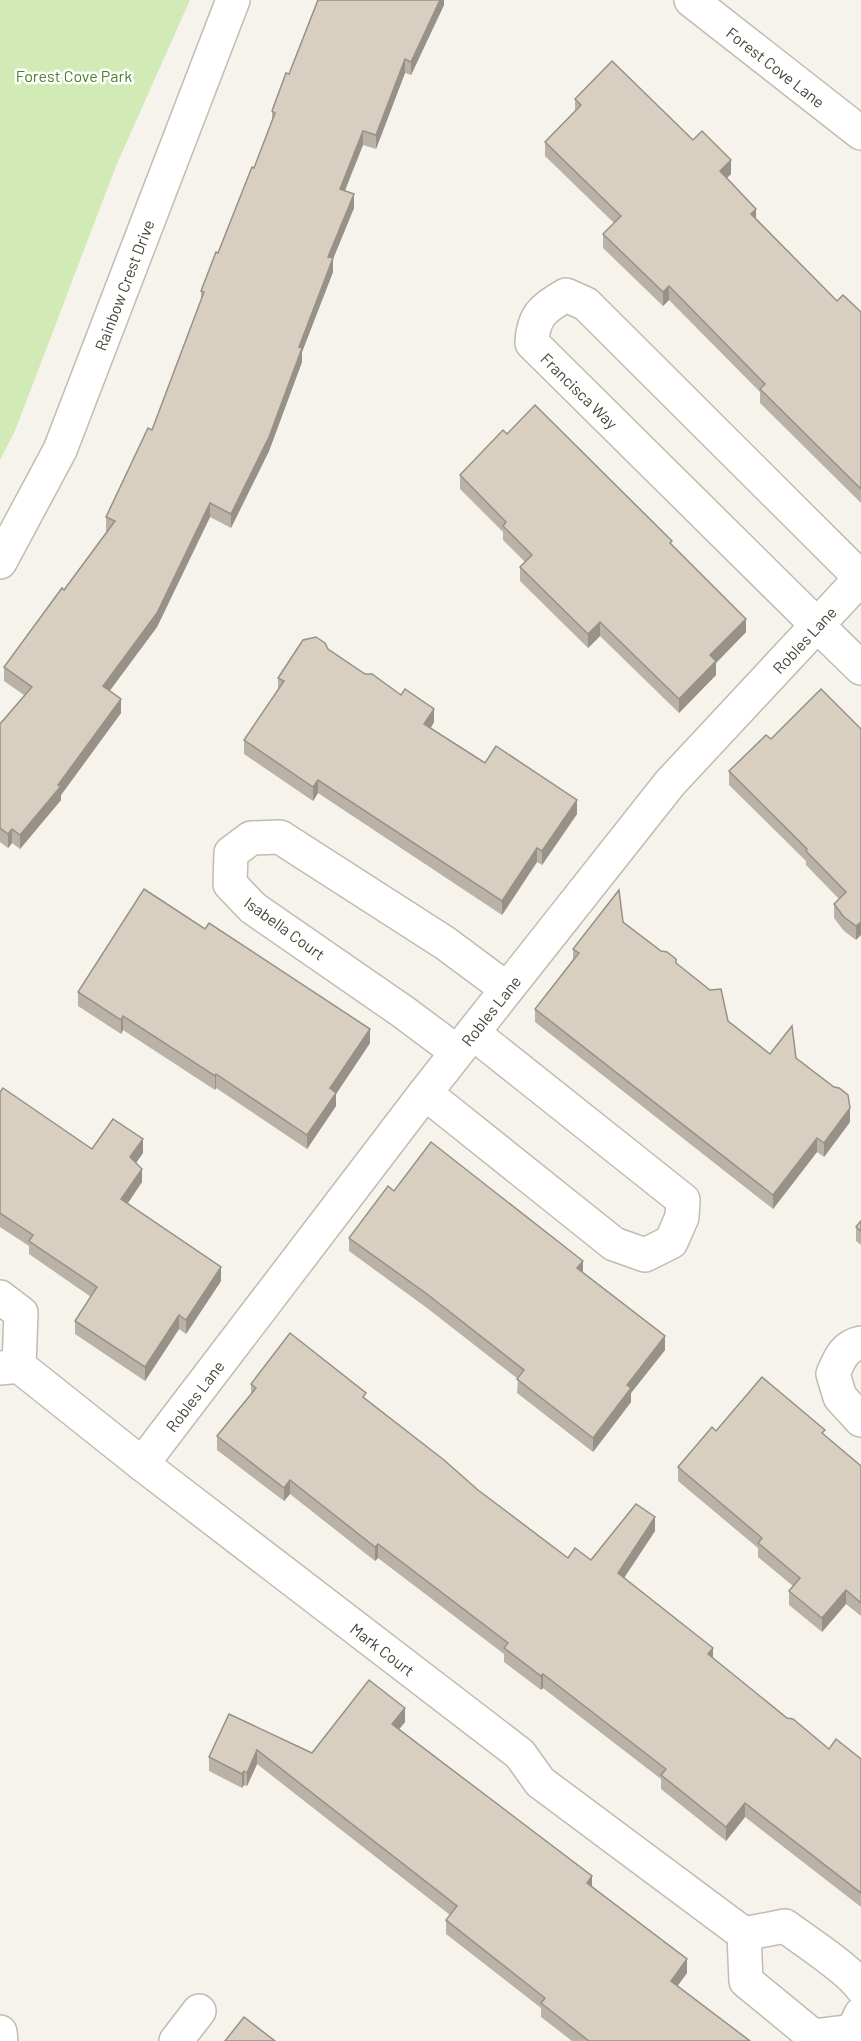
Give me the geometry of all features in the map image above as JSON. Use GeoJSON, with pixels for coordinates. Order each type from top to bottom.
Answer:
{"type":"FeatureCollection","features":[{"type":"Feature","properties":{"kind":"street","name":"Rainbow Crest Drive"},"geometry":{"type":"LineString","coordinates":[[0,562],[60,450],[233,0]]}},
{"type":"Feature","properties":{"kind":"street","name":"Forest Cove Lane"},"geometry":{"type":"LineString","coordinates":[[691,0],[861,133]]}},
{"type":"Feature","properties":{"kind":"street","name":"Francisca Way"},"geometry":{"type":"LineString","coordinates":[[861,578],[586,304],[566,295],[549,304],[533,327],[532,344],[861,668]]}},
{"type":"Feature","properties":{"kind":"street","name":"Robles Lane"},"geometry":{"type":"LineString","coordinates":[[142,1464],[425,1093],[670,783],[861,578]]}},
{"type":"Feature","properties":{"kind":"street","name":"Isabella Court"},"geometry":{"type":"LineString","coordinates":[[425,1093],[614,1244],[645,1255],[671,1242],[682,1217],[682,1200],[465,1042],[402,1011],[253,908],[230,884],[231,853],[251,838],[280,837],[445,943],[507,989]]}},
{"type":"Feature","properties":{"kind":"street","name":"Mark Court"},"geometry":{"type":"LineString","coordinates":[[0,1298],[21,1313],[10,1367],[142,1464],[520,1754],[540,1782],[744,1934]]}},
{"type":"Feature","properties":{"kind":"street"},"geometry":{"type":"LineString","coordinates":[[861,1342],[842,1353],[833,1374],[840,1397],[861,1420]]}},
{"type":"Feature","properties":{"kind":"street"},"geometry":{"type":"LineString","coordinates":[[861,1987],[858,1982],[785,1926],[744,1934],[746,1981],[813,2036],[852,2031],[861,2014]]}},
{"type":"Feature","properties":{"kind":"street"},"geometry":{"type":"LineString","coordinates":[[176,2041],[199,2011]]}},
{"type":"Feature","properties":{"kind":"street"},"geometry":{"type":"LineString","coordinates":[[0,2032],[1,2041]]}},
{"type":"Feature","properties":{"kind":"green space","name":"Forest Cove Park"},"geometry":{"type":"Polygon","coordinates":[[[0,0],[190,0],[116,166],[15,431],[0,460],[0,0]]]}},
{"type":"Feature","properties":{"kind":"building"},"geometry":{"type":"Polygon","coordinates":[[[318,0],[440,0],[411,62],[405,59],[376,135],[363,131],[340,189],[354,194],[328,257],[333,258],[299,347],[302,348],[269,437],[231,514],[210,503],[157,613],[103,686],[121,699],[58,785],[61,786],[20,835],[12,829],[8,834],[0,828],[0,724],[32,687],[4,667],[115,521],[106,517],[148,428],[152,430],[204,292],[201,291],[216,252],[218,253],[252,167],[254,168],[275,113],[272,111],[286,73],[289,74],[318,0]]]}},
{"type":"Feature","properties":{"kind":"building"},"geometry":{"type":"Polygon","coordinates":[[[612,61],[693,140],[702,131],[731,160],[720,171],[756,209],[751,214],[837,301],[843,295],[861,312],[861,489],[760,389],[765,384],[669,286],[663,292],[603,234],[621,216],[545,142],[581,105],[575,99],[612,61]]]}},
{"type":"Feature","properties":{"kind":"building"},"geometry":{"type":"Polygon","coordinates":[[[535,405],[672,541],[670,543],[746,619],[710,655],[716,661],[679,699],[600,622],[588,634],[520,567],[532,555],[503,526],[506,522],[460,475],[503,430],[507,434],[535,405]]]}},
{"type":"Feature","properties":{"kind":"building"},"geometry":{"type":"Polygon","coordinates":[[[316,637],[325,643],[328,649],[365,674],[372,674],[401,695],[405,689],[434,709],[424,724],[485,763],[496,746],[577,800],[542,851],[537,848],[502,901],[318,780],[313,787],[244,740],[284,681],[278,678],[303,640],[316,637]]]}},
{"type":"Feature","properties":{"kind":"building"},"geometry":{"type":"Polygon","coordinates":[[[821,689],[861,729],[861,922],[856,926],[844,917],[834,904],[846,892],[806,851],[807,849],[729,771],[766,735],[771,739],[821,689]]]}},
{"type":"Feature","properties":{"kind":"building"},"geometry":{"type":"Polygon","coordinates":[[[144,889],[205,929],[209,923],[370,1029],[330,1088],[336,1093],[307,1135],[216,1074],[215,1076],[123,1016],[121,1020],[78,992],[144,889]]]}},
{"type":"Feature","properties":{"kind":"building"},"geometry":{"type":"Polygon","coordinates":[[[619,890],[623,922],[661,951],[667,952],[676,959],[676,963],[710,990],[721,989],[728,1021],[770,1054],[792,1026],[796,1058],[848,1095],[850,1108],[824,1143],[817,1138],[773,1195],[535,1009],[579,953],[573,949],[619,890]]]}},
{"type":"Feature","properties":{"kind":"building"},"geometry":{"type":"Polygon","coordinates":[[[3,1088],[92,1149],[113,1119],[143,1139],[130,1157],[142,1169],[121,1199],[221,1267],[186,1320],[179,1315],[145,1367],[75,1321],[97,1287],[29,1241],[33,1235],[0,1213],[0,1092],[3,1088]]]}},
{"type":"Feature","properties":{"kind":"building"},"geometry":{"type":"Polygon","coordinates":[[[431,1142],[583,1261],[577,1268],[665,1336],[627,1385],[631,1388],[593,1438],[517,1379],[524,1370],[427,1294],[349,1238],[388,1186],[394,1191],[431,1142]]]}},
{"type":"Feature","properties":{"kind":"building"},"geometry":{"type":"Polygon","coordinates":[[[861,1221],[861,1231],[856,1227],[861,1221]]]}},
{"type":"Feature","properties":{"kind":"building"},"geometry":{"type":"Polygon","coordinates":[[[290,1333],[366,1393],[363,1397],[444,1460],[478,1490],[568,1558],[575,1548],[591,1560],[636,1504],[655,1517],[618,1573],[713,1648],[708,1654],[787,1718],[793,1719],[829,1749],[836,1739],[861,1759],[861,1893],[745,1803],[726,1827],[661,1775],[666,1769],[543,1674],[541,1676],[504,1648],[508,1643],[378,1544],[375,1547],[290,1480],[284,1488],[217,1436],[256,1388],[251,1384],[290,1333]]]}},
{"type":"Feature","properties":{"kind":"building"},"geometry":{"type":"Polygon","coordinates":[[[762,1377],[825,1430],[822,1433],[861,1466],[861,1603],[846,1590],[822,1618],[789,1591],[800,1578],[758,1543],[762,1538],[678,1467],[712,1427],[716,1431],[762,1377]]]}},
{"type":"Feature","properties":{"kind":"building"},"geometry":{"type":"Polygon","coordinates":[[[369,1680],[405,1708],[392,1724],[592,1876],[587,1883],[687,1959],[671,1981],[750,2041],[589,2041],[541,2003],[545,1998],[446,1920],[457,1906],[257,1750],[247,1773],[244,1771],[242,1774],[209,1757],[229,1714],[312,1753],[369,1680]]]}},
{"type":"Feature","properties":{"kind":"building"},"geometry":{"type":"Polygon","coordinates":[[[244,2017],[275,2041],[225,2041],[244,2017]]]}}]}
